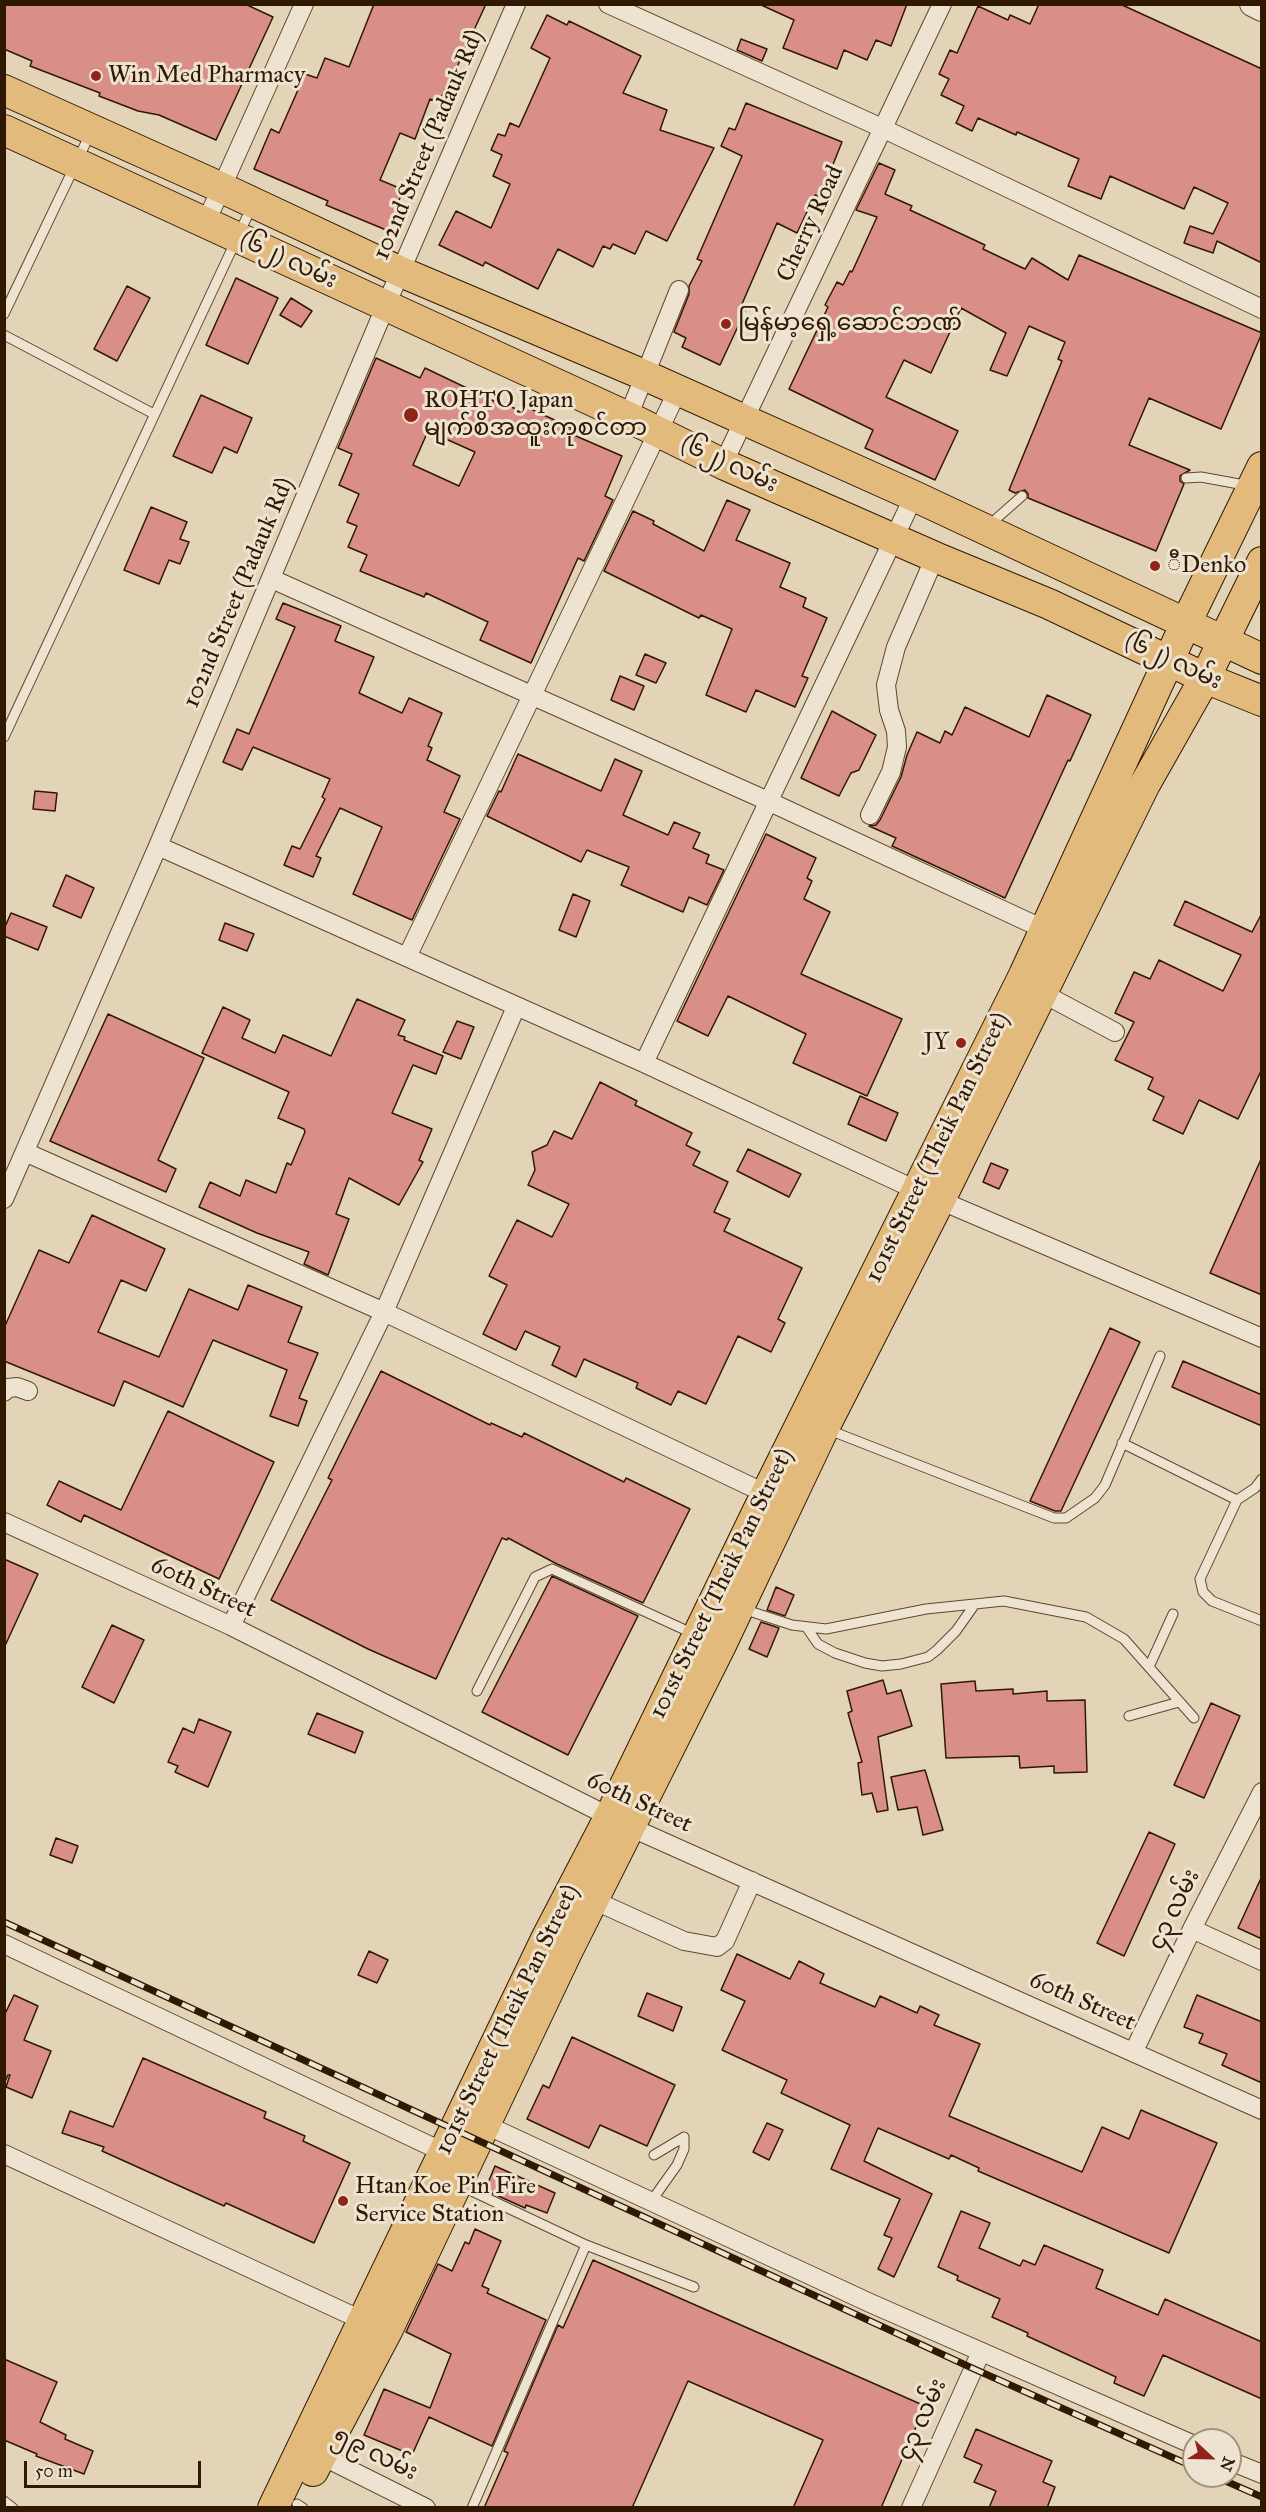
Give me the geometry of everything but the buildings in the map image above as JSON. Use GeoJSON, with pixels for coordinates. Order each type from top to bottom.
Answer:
{"type":"FeatureCollection","features":[{"type":"Feature","properties":{"kind":"main road","name":"(၆၂) လမ်း"},"geometry":{"type":"LineString","coordinates":[[4,90],[222,188],[400,272],[744,419],[986,529],[1185,625],[1262,659]]}},
{"type":"Feature","properties":{"kind":"main road","name":"(၆၂) လမ်း"},"geometry":{"type":"LineString","coordinates":[[4,130],[628,417],[723,464],[1049,604],[1205,678],[1262,701]]}},
{"type":"Feature","properties":{"kind":"main road","name":"101st Street (Theik Pan Street)"},"geometry":{"type":"LineString","coordinates":[[375,2326],[443,2152],[520,2022],[1056,935],[1169,660],[1257,477]]}},
{"type":"Feature","properties":{"kind":"main road","name":"101st Street (Theik Pan Street)"},"geometry":{"type":"LineString","coordinates":[[709,1640],[738,1607],[777,1499],[824,1428],[928,1195],[1042,993],[1056,935],[1205,678],[1262,562]]}},
{"type":"Feature","properties":{"kind":"main road","name":"101st Street (Theik Pan Street)"},"geometry":{"type":"LineString","coordinates":[[557,1946],[593,1900],[620,1821]]}},
{"type":"Feature","properties":{"kind":"main road","name":"101st Street (Theik Pan Street)"},"geometry":{"type":"LineString","coordinates":[[292,2507],[311,2451],[375,2326],[457,2184],[484,2124],[520,2022]]}},
{"type":"Feature","properties":{"kind":"street"},"geometry":{"type":"LineString","coordinates":[[206,222],[304,4]]}},
{"type":"Feature","properties":{"kind":"street","name":"102nd Street (Padauk Rd)"},"geometry":{"type":"LineString","coordinates":[[4,1199],[158,846],[400,272],[516,4]]}},
{"type":"Feature","properties":{"kind":"street"},"geometry":{"type":"LineString","coordinates":[[608,4],[882,128],[1262,309]]}},
{"type":"Feature","properties":{"kind":"street","name":"Cherry Road"},"geometry":{"type":"LineString","coordinates":[[723,464],[942,4]]}},
{"type":"Feature","properties":{"kind":"street"},"geometry":{"type":"LineString","coordinates":[[1252,4],[1262,9]]}},
{"type":"Feature","properties":{"kind":"street"},"geometry":{"type":"LineString","coordinates":[[628,417],[679,290]]}},
{"type":"Feature","properties":{"kind":"street"},"geometry":{"type":"LineString","coordinates":[[407,957],[678,390]]}},
{"type":"Feature","properties":{"kind":"street"},"geometry":{"type":"LineString","coordinates":[[644,1063],[914,496]]}},
{"type":"Feature","properties":{"kind":"street"},"geometry":{"type":"LineString","coordinates":[[870,815],[891,772],[897,747],[896,731],[889,710],[886,685],[896,647],[935,557]]}},
{"type":"Feature","properties":{"kind":"street"},"geometry":{"type":"LineString","coordinates":[[272,579],[770,802],[1056,935]]}},
{"type":"Feature","properties":{"kind":"street"},"geometry":{"type":"LineString","coordinates":[[158,846],[644,1063],[928,1195],[1262,1338]]}},
{"type":"Feature","properties":{"kind":"street"},"geometry":{"type":"LineString","coordinates":[[1042,993],[1115,1032]]}},
{"type":"Feature","properties":{"kind":"street"},"geometry":{"type":"LineString","coordinates":[[231,1626],[384,1312],[516,1007]]}},
{"type":"Feature","properties":{"kind":"street"},"geometry":{"type":"LineString","coordinates":[[25,1152],[384,1312],[777,1499]]}},
{"type":"Feature","properties":{"kind":"street"},"geometry":{"type":"LineString","coordinates":[[4,1392],[8,1388],[17,1387],[28,1391]]}},
{"type":"Feature","properties":{"kind":"street","name":"60th Street"},"geometry":{"type":"LineString","coordinates":[[4,1522],[231,1626],[620,1821],[1262,2110]]}},
{"type":"Feature","properties":{"kind":"street","name":"၄၃ လမ်း"},"geometry":{"type":"LineString","coordinates":[[1134,2051],[1192,1929],[1262,1792]]}},
{"type":"Feature","properties":{"kind":"street"},"geometry":{"type":"LineString","coordinates":[[593,1900],[684,1941],[717,1947],[725,1941],[752,1881]]}},
{"type":"Feature","properties":{"kind":"street"},"geometry":{"type":"LineString","coordinates":[[1192,1929],[1262,1961]]}},
{"type":"Feature","properties":{"kind":"street"},"geometry":{"type":"LineString","coordinates":[[4,1944],[443,2152]]}},
{"type":"Feature","properties":{"kind":"street"},"geometry":{"type":"LineString","coordinates":[[484,2124],[981,2352],[1182,2440]]}},
{"type":"Feature","properties":{"kind":"street"},"geometry":{"type":"LineString","coordinates":[[4,2154],[375,2326]]}},
{"type":"Feature","properties":{"kind":"street","name":"၄၃ လမ်း"},"geometry":{"type":"LineString","coordinates":[[911,2508],[981,2352]]}},
{"type":"Feature","properties":{"kind":"street","name":"၅၉ လမ်း"},"geometry":{"type":"LineString","coordinates":[[311,2451],[426,2508]]}},
{"type":"Feature","properties":{"kind":"street"},"geometry":{"type":"LineString","coordinates":[[1242,2466],[1262,2474]]}},
{"type":"Feature","properties":{"kind":"lane"},"geometry":{"type":"LineString","coordinates":[[4,314],[92,129]]}},
{"type":"Feature","properties":{"kind":"lane"},"geometry":{"type":"LineString","coordinates":[[4,737],[253,204]]}},
{"type":"Feature","properties":{"kind":"lane"},"geometry":{"type":"LineString","coordinates":[[4,335],[154,414]]}},
{"type":"Feature","properties":{"kind":"lane"},"geometry":{"type":"LineString","coordinates":[[1186,478],[1257,477]]}},
{"type":"Feature","properties":{"kind":"lane"},"geometry":{"type":"LineString","coordinates":[[986,529],[1022,496]]}},
{"type":"Feature","properties":{"kind":"lane"},"geometry":{"type":"LineString","coordinates":[[824,1428],[1054,1518],[1066,1518],[1095,1498],[1113,1470],[1122,1443],[1160,1356]]}},
{"type":"Feature","properties":{"kind":"lane"},"geometry":{"type":"LineString","coordinates":[[1122,1443],[1237,1500]]}},
{"type":"Feature","properties":{"kind":"lane"},"geometry":{"type":"LineString","coordinates":[[1262,1479],[1255,1488],[1237,1500],[1200,1579],[1203,1592],[1212,1601],[1262,1621]]}},
{"type":"Feature","properties":{"kind":"lane"},"geometry":{"type":"LineString","coordinates":[[477,1691],[535,1577],[552,1569],[709,1640]]}},
{"type":"Feature","properties":{"kind":"lane"},"geometry":{"type":"LineString","coordinates":[[738,1607],[807,1628],[826,1629],[926,1609],[1004,1601],[1086,1617],[1124,1639],[1194,1718]]}},
{"type":"Feature","properties":{"kind":"lane"},"geometry":{"type":"LineString","coordinates":[[807,1628],[818,1644],[835,1653],[882,1666],[901,1664],[928,1657],[938,1650],[956,1631],[975,1604]]}},
{"type":"Feature","properties":{"kind":"lane"},"geometry":{"type":"LineString","coordinates":[[1149,1667],[1173,1614]]}},
{"type":"Feature","properties":{"kind":"lane"},"geometry":{"type":"LineString","coordinates":[[1129,1716],[1179,1702]]}},
{"type":"Feature","properties":{"kind":"lane"},"geometry":{"type":"LineString","coordinates":[[650,2202],[677,2166],[684,2149],[684,2137],[654,2155]]}},
{"type":"Feature","properties":{"kind":"lane"},"geometry":{"type":"LineString","coordinates":[[457,2184],[586,2245],[694,2287]]}},
{"type":"Feature","properties":{"kind":"lane"},"geometry":{"type":"LineString","coordinates":[[472,2508],[586,2245]]}},
{"type":"Feature","properties":{"kind":"lane"},"geometry":{"type":"LineString","coordinates":[[4,2501],[13,2508]]}},
{"type":"Feature","properties":{"kind":"railway"},"geometry":{"type":"LineString","coordinates":[[4,1922],[972,2368],[1182,2462]]}},
{"type":"Feature","properties":{"kind":"railway"},"geometry":{"type":"LineString","coordinates":[[1241,2488],[1262,2497]]}},
{"type":"Feature","properties":{"kind":"place","name":"Win Med Pharmacy"},"geometry":{"type":"Point","coordinates":[96,76]}},
{"type":"Feature","properties":{"kind":"place","name":"မြန်မာ့ရှေ့ဆောင်ဘဏ်"},"geometry":{"type":"Point","coordinates":[726,324]}},
{"type":"Feature","properties":{"kind":"place","name":"ROHTO Japan မျက်စိအထူးကုစင်တာ"},"geometry":{"type":"Point","coordinates":[411,415]}},
{"type":"Feature","properties":{"kind":"place","name":"ီDenko"},"geometry":{"type":"Point","coordinates":[1155,566]}},
{"type":"Feature","properties":{"kind":"place","name":"JY"},"geometry":{"type":"Point","coordinates":[961,1043]}},
{"type":"Feature","properties":{"kind":"place","name":"Htan Koe Pin Fire Service Station"},"geometry":{"type":"Point","coordinates":[343,2201]}}]}
